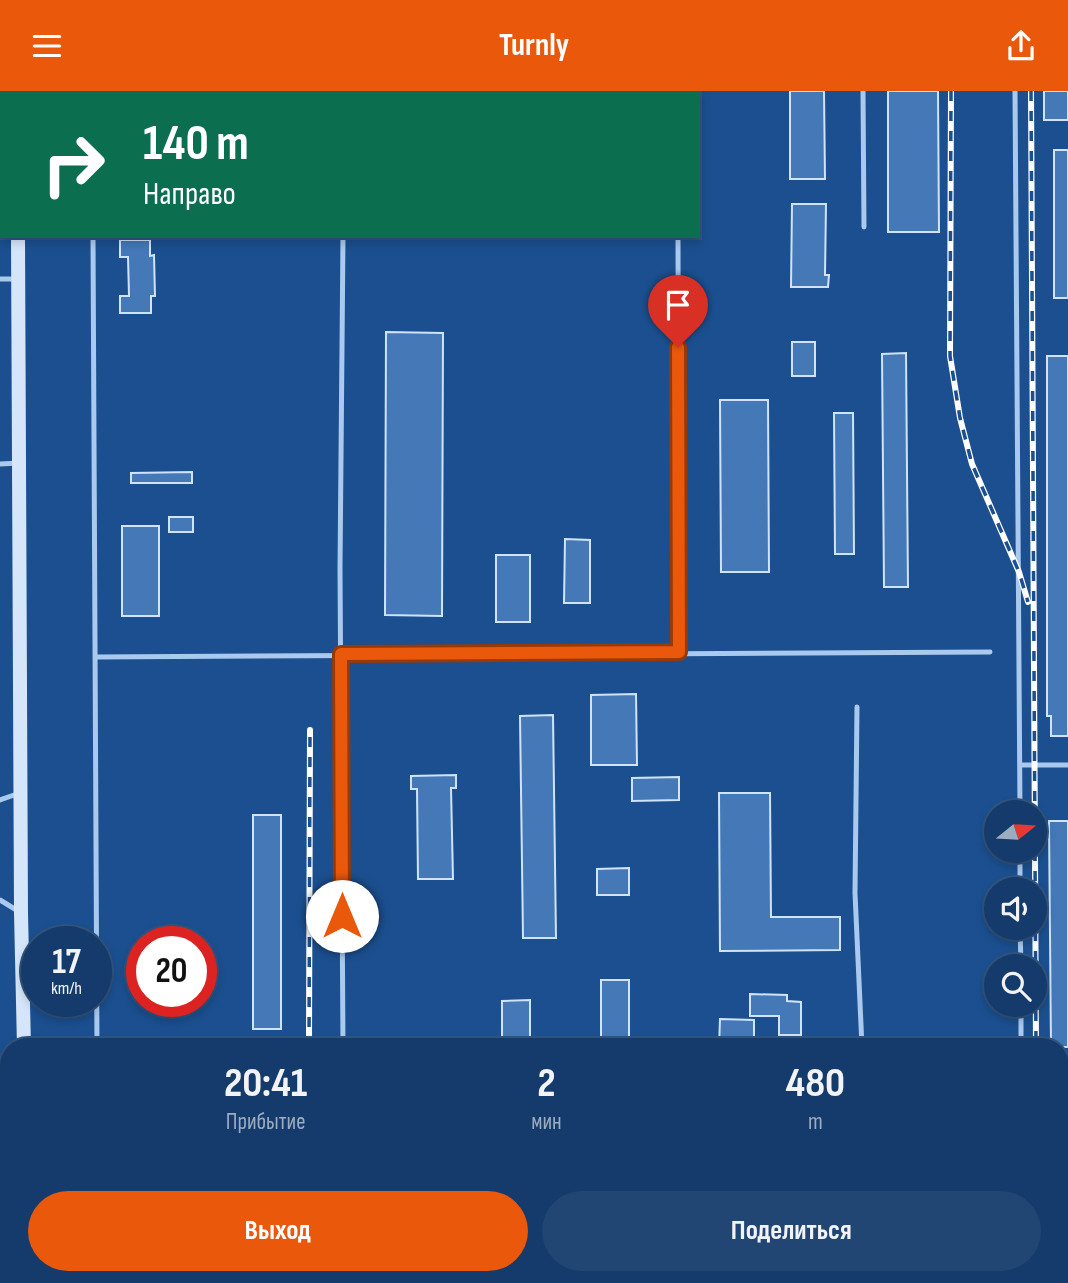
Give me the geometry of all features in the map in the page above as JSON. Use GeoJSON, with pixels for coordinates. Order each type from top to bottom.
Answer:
{"type":"FeatureCollection","features":[{"type":"Feature","properties":{"kind":"street"},"geometry":{"type":"LineString","coordinates":[[18,238],[24,1038]]}},
{"type":"Feature","properties":{"kind":"lane"},"geometry":{"type":"LineString","coordinates":[[863,91],[864,227]]}},
{"type":"Feature","properties":{"kind":"lane"},"geometry":{"type":"LineString","coordinates":[[1016,91],[1020,800]]}},
{"type":"Feature","properties":{"kind":"lane"},"geometry":{"type":"LineString","coordinates":[[93,238],[97,1038]]}},
{"type":"Feature","properties":{"kind":"lane"},"geometry":{"type":"LineString","coordinates":[[343,238],[343,1038]]}},
{"type":"Feature","properties":{"kind":"lane"},"geometry":{"type":"LineString","coordinates":[[678,238],[679,652]]}},
{"type":"Feature","properties":{"kind":"lane"},"geometry":{"type":"LineString","coordinates":[[0,279],[18,279]]}},
{"type":"Feature","properties":{"kind":"lane"},"geometry":{"type":"LineString","coordinates":[[0,464],[19,463]]}},
{"type":"Feature","properties":{"kind":"lane"},"geometry":{"type":"LineString","coordinates":[[96,657],[990,652]]}},
{"type":"Feature","properties":{"kind":"lane"},"geometry":{"type":"LineString","coordinates":[[857,707],[855,893],[862,1038]]}},
{"type":"Feature","properties":{"kind":"lane"},"geometry":{"type":"LineString","coordinates":[[1020,765],[1068,765]]}},
{"type":"Feature","properties":{"kind":"lane"},"geometry":{"type":"LineString","coordinates":[[0,800],[20,793]]}},
{"type":"Feature","properties":{"kind":"lane"},"geometry":{"type":"LineString","coordinates":[[0,900],[21,913]]}},
{"type":"Feature","properties":{"kind":"lane"},"geometry":{"type":"LineString","coordinates":[[1021,1017],[1021,1038]]}},
{"type":"Feature","properties":{"kind":"building"},"geometry":{"type":"Polygon","coordinates":[[[790,91],[824,91],[825,179],[790,179],[790,91]]]}},
{"type":"Feature","properties":{"kind":"building"},"geometry":{"type":"Polygon","coordinates":[[[888,91],[938,91],[939,232],[888,232],[888,91]]]}},
{"type":"Feature","properties":{"kind":"building"},"geometry":{"type":"Polygon","coordinates":[[[1044,91],[1068,91],[1068,120],[1044,120],[1044,91]]]}},
{"type":"Feature","properties":{"kind":"building"},"geometry":{"type":"Polygon","coordinates":[[[1054,150],[1068,150],[1068,298],[1054,298],[1054,150]]]}},
{"type":"Feature","properties":{"kind":"building"},"geometry":{"type":"Polygon","coordinates":[[[792,204],[826,204],[825,275],[829,275],[828,287],[791,287],[792,204]]]}},
{"type":"Feature","properties":{"kind":"building"},"geometry":{"type":"Polygon","coordinates":[[[120,240],[150,240],[150,256],[154,255],[155,296],[151,296],[151,313],[120,313],[120,296],[129,296],[128,257],[120,257],[120,240]]]}},
{"type":"Feature","properties":{"kind":"building"},"geometry":{"type":"Polygon","coordinates":[[[386,332],[443,333],[442,616],[385,615],[386,332]]]}},
{"type":"Feature","properties":{"kind":"building"},"geometry":{"type":"Polygon","coordinates":[[[792,342],[815,342],[815,376],[792,376],[792,342]]]}},
{"type":"Feature","properties":{"kind":"building"},"geometry":{"type":"Polygon","coordinates":[[[906,353],[908,587],[884,587],[882,354],[906,353]]]}},
{"type":"Feature","properties":{"kind":"building"},"geometry":{"type":"Polygon","coordinates":[[[1047,356],[1068,356],[1068,736],[1051,736],[1051,716],[1047,716],[1047,356]]]}},
{"type":"Feature","properties":{"kind":"building"},"geometry":{"type":"Polygon","coordinates":[[[720,400],[768,400],[769,572],[721,572],[720,400]]]}},
{"type":"Feature","properties":{"kind":"building"},"geometry":{"type":"Polygon","coordinates":[[[834,413],[853,413],[854,554],[835,554],[834,413]]]}},
{"type":"Feature","properties":{"kind":"building"},"geometry":{"type":"Polygon","coordinates":[[[192,472],[192,483],[131,483],[131,473],[192,472]]]}},
{"type":"Feature","properties":{"kind":"building"},"geometry":{"type":"Polygon","coordinates":[[[169,517],[193,517],[193,532],[169,532],[169,517]]]}},
{"type":"Feature","properties":{"kind":"building"},"geometry":{"type":"Polygon","coordinates":[[[122,526],[159,526],[159,616],[122,616],[122,526]]]}},
{"type":"Feature","properties":{"kind":"building"},"geometry":{"type":"Polygon","coordinates":[[[565,539],[590,540],[590,603],[564,603],[565,539]]]}},
{"type":"Feature","properties":{"kind":"building"},"geometry":{"type":"Polygon","coordinates":[[[496,555],[530,555],[530,622],[496,622],[496,555]]]}},
{"type":"Feature","properties":{"kind":"building"},"geometry":{"type":"Polygon","coordinates":[[[636,694],[637,765],[591,765],[591,695],[636,694]]]}},
{"type":"Feature","properties":{"kind":"building"},"geometry":{"type":"Polygon","coordinates":[[[553,715],[556,938],[523,938],[520,716],[553,715]]]}},
{"type":"Feature","properties":{"kind":"building"},"geometry":{"type":"Polygon","coordinates":[[[456,775],[456,788],[451,788],[453,879],[418,879],[417,789],[411,789],[411,776],[456,775]]]}},
{"type":"Feature","properties":{"kind":"building"},"geometry":{"type":"Polygon","coordinates":[[[679,777],[679,800],[632,801],[632,778],[679,777]]]}},
{"type":"Feature","properties":{"kind":"building"},"geometry":{"type":"Polygon","coordinates":[[[719,793],[770,793],[771,917],[840,917],[840,950],[720,951],[719,793]]]}},
{"type":"Feature","properties":{"kind":"building"},"geometry":{"type":"Polygon","coordinates":[[[253,815],[281,815],[281,1029],[253,1029],[253,815]]]}},
{"type":"Feature","properties":{"kind":"building"},"geometry":{"type":"Polygon","coordinates":[[[1049,821],[1068,821],[1068,1038],[1051,1038],[1049,821]]]}},
{"type":"Feature","properties":{"kind":"building"},"geometry":{"type":"Polygon","coordinates":[[[629,868],[629,895],[597,895],[597,869],[629,868]]]}},
{"type":"Feature","properties":{"kind":"building"},"geometry":{"type":"Polygon","coordinates":[[[601,980],[629,980],[629,1038],[601,1038],[601,980]]]}},
{"type":"Feature","properties":{"kind":"building"},"geometry":{"type":"Polygon","coordinates":[[[750,994],[787,995],[787,1001],[801,1002],[801,1035],[779,1035],[779,1016],[750,1016],[750,994]]]}},
{"type":"Feature","properties":{"kind":"building"},"geometry":{"type":"Polygon","coordinates":[[[530,1000],[530,1038],[502,1038],[502,1001],[530,1000]]]}},
{"type":"Feature","properties":{"kind":"building"},"geometry":{"type":"Polygon","coordinates":[[[720,1019],[754,1020],[754,1038],[719,1038],[720,1019]]]}},
{"type":"Feature","properties":{"kind":"railway"},"geometry":{"type":"LineString","coordinates":[[951,91],[950,356],[960,418],[972,464],[1019,572],[1028,602]]}},
{"type":"Feature","properties":{"kind":"railway"},"geometry":{"type":"LineString","coordinates":[[1031,91],[1036,1038]]}},
{"type":"Feature","properties":{"kind":"railway"},"geometry":{"type":"LineString","coordinates":[[309,1038],[310,730]]}},
{"type":"Feature","properties":{"kind":"route"},"geometry":{"type":"LineString","coordinates":[[342,916],[341,654],[679,652],[678,347]]}}]}
